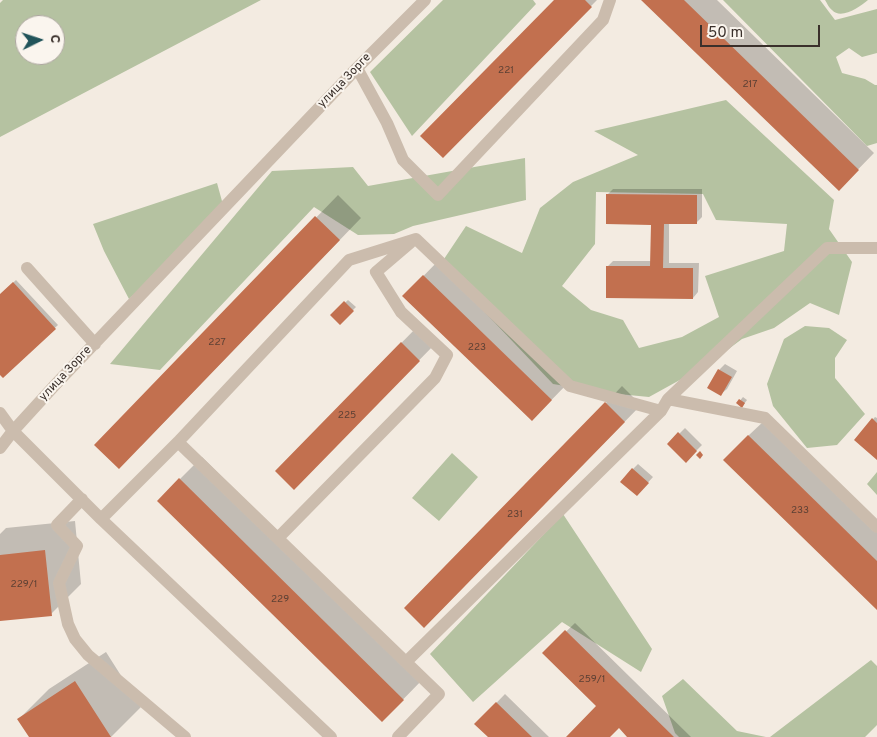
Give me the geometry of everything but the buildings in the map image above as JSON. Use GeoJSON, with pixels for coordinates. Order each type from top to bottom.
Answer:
{"type":"FeatureCollection","features":[{"type":"Feature","properties":{"kind":"street","name":"улица Зорге"},"geometry":{"type":"LineString","coordinates":[[0,448],[13,431],[94,344],[357,68],[425,0]]}},
{"type":"Feature","properties":{"kind":"street"},"geometry":{"type":"LineString","coordinates":[[357,68],[387,123],[404,160],[438,195],[603,20],[610,0]]}},
{"type":"Feature","properties":{"kind":"street"},"geometry":{"type":"LineString","coordinates":[[416,239],[570,386],[661,411]]}},
{"type":"Feature","properties":{"kind":"street"},"geometry":{"type":"LineString","coordinates":[[101,519],[178,442],[349,260],[416,239]]}},
{"type":"Feature","properties":{"kind":"street"},"geometry":{"type":"LineString","coordinates":[[278,538],[435,378],[447,355],[402,312],[376,272],[416,239]]}},
{"type":"Feature","properties":{"kind":"street"},"geometry":{"type":"LineString","coordinates":[[406,662],[661,411],[668,399],[827,248],[877,248]]}},
{"type":"Feature","properties":{"kind":"street"},"geometry":{"type":"LineString","coordinates":[[27,268],[94,344]]}},
{"type":"Feature","properties":{"kind":"street"},"geometry":{"type":"LineString","coordinates":[[668,399],[765,418],[877,527]]}},
{"type":"Feature","properties":{"kind":"street"},"geometry":{"type":"LineString","coordinates":[[0,413],[13,431],[101,519],[324,735]]}},
{"type":"Feature","properties":{"kind":"street"},"geometry":{"type":"LineString","coordinates":[[178,442],[439,694],[398,737]]}},
{"type":"Feature","properties":{"kind":"street"},"geometry":{"type":"LineString","coordinates":[[82,499],[57,525],[77,546],[59,583],[68,624],[75,639],[88,655],[185,737]]}},
{"type":"Feature","properties":{"kind":"green space"},"geometry":{"type":"Polygon","coordinates":[[[3,0],[261,0],[0,137],[0,3],[3,0]]]}},
{"type":"Feature","properties":{"kind":"green space"},"geometry":{"type":"Polygon","coordinates":[[[443,0],[533,0],[536,4],[412,136],[370,72],[443,0]]]}},
{"type":"Feature","properties":{"kind":"green space"},"geometry":{"type":"Polygon","coordinates":[[[723,0],[820,0],[835,20],[877,9],[877,53],[862,57],[849,48],[836,57],[842,73],[865,79],[877,85],[877,143],[867,146],[723,0]]]}},
{"type":"Feature","properties":{"kind":"green space"},"geometry":{"type":"Polygon","coordinates":[[[825,0],[868,0],[855,9],[840,14],[831,9],[825,0]]]}},
{"type":"Feature","properties":{"kind":"green space"},"geometry":{"type":"Polygon","coordinates":[[[726,100],[834,200],[829,229],[852,262],[839,315],[810,303],[774,328],[742,339],[707,365],[649,397],[608,393],[553,384],[440,265],[466,226],[522,253],[540,208],[573,182],[638,155],[594,131],[726,100]],[[596,192],[595,244],[562,286],[591,310],[623,320],[639,348],[682,337],[719,317],[705,276],[784,251],[787,224],[716,220],[703,194],[596,192]]]}},
{"type":"Feature","properties":{"kind":"green space"},"geometry":{"type":"Polygon","coordinates":[[[525,158],[526,200],[413,226],[394,234],[358,235],[314,207],[160,370],[110,364],[272,171],[353,167],[368,186],[525,158]]]}},
{"type":"Feature","properties":{"kind":"green space"},"geometry":{"type":"Polygon","coordinates":[[[217,183],[225,212],[129,299],[104,251],[93,224],[217,183]]]}},
{"type":"Feature","properties":{"kind":"green space"},"geometry":{"type":"Polygon","coordinates":[[[805,326],[829,328],[847,340],[835,358],[835,378],[865,414],[837,445],[807,448],[773,406],[767,384],[784,339],[805,326]]]}},
{"type":"Feature","properties":{"kind":"green space"},"geometry":{"type":"Polygon","coordinates":[[[452,453],[478,477],[439,521],[412,498],[452,453]]]}},
{"type":"Feature","properties":{"kind":"green space"},"geometry":{"type":"Polygon","coordinates":[[[877,472],[877,495],[867,484],[877,472]]]}},
{"type":"Feature","properties":{"kind":"green space"},"geometry":{"type":"Polygon","coordinates":[[[563,514],[652,649],[641,672],[562,622],[473,702],[430,654],[563,514]]]}},
{"type":"Feature","properties":{"kind":"green space"},"geometry":{"type":"Polygon","coordinates":[[[871,660],[877,666],[877,725],[865,737],[770,737],[871,660]]]}},
{"type":"Feature","properties":{"kind":"green space"},"geometry":{"type":"Polygon","coordinates":[[[683,679],[737,731],[766,737],[679,737],[675,733],[662,696],[683,679]]]}}]}
